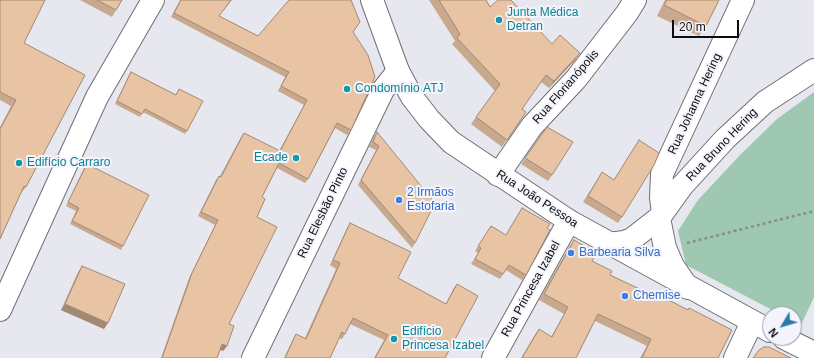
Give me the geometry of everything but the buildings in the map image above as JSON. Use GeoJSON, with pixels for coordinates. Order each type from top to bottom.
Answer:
{"type":"FeatureCollection","features":[{"type":"Feature","properties":{"kind":"street"},"geometry":{"type":"LineString","coordinates":[[0,310],[97,97],[153,0]]}},
{"type":"Feature","properties":{"kind":"street","name":"Rua João Pessoa"},"geometry":{"type":"LineString","coordinates":[[372,0],[398,71],[412,97],[429,119],[451,142],[498,175],[569,221],[688,288],[761,326]]}},
{"type":"Feature","properties":{"kind":"street","name":"Rua Florianópolis"},"geometry":{"type":"LineString","coordinates":[[498,175],[532,126],[576,79],[627,13],[635,0]]}},
{"type":"Feature","properties":{"kind":"street","name":"Rua Johanna Hering"},"geometry":{"type":"LineString","coordinates":[[661,215],[662,174],[743,0]]}},
{"type":"Feature","properties":{"kind":"street","name":"Rua Bruno Hering"},"geometry":{"type":"LineString","coordinates":[[609,244],[624,242],[632,239],[661,215],[682,186],[724,139],[765,102],[814,70]]}},
{"type":"Feature","properties":{"kind":"street","name":"Rua Elesbão Pinto"},"geometry":{"type":"LineString","coordinates":[[253,358],[383,90],[398,71]]}},
{"type":"Feature","properties":{"kind":"street"},"geometry":{"type":"LineString","coordinates":[[661,215],[665,248],[673,266],[688,288]]}},
{"type":"Feature","properties":{"kind":"street","name":"Rua Princesa Izabel"},"geometry":{"type":"LineString","coordinates":[[493,358],[569,221]]}},
{"type":"Feature","properties":{"kind":"street"},"geometry":{"type":"LineString","coordinates":[[735,358],[761,326]]}},
{"type":"Feature","properties":{"kind":"street"},"geometry":{"type":"LineString","coordinates":[[800,346],[814,353]]}},
{"type":"Feature","properties":{"kind":"path"},"geometry":{"type":"LineString","coordinates":[[665,248],[814,211]]}},
{"type":"Feature","properties":{"kind":"green space"},"geometry":{"type":"Polygon","coordinates":[[[814,92],[814,297],[802,323],[802,306],[765,306],[686,265],[678,231],[698,200],[740,155],[777,119],[814,92]]]}},
{"type":"Feature","properties":{"kind":"place","name":"Junta Médica Detran"},"geometry":{"type":"Point","coordinates":[499,20]}},
{"type":"Feature","properties":{"kind":"place","name":"Condomínio ATJ"},"geometry":{"type":"Point","coordinates":[347,89]}},
{"type":"Feature","properties":{"kind":"place","name":"Ecade"},"geometry":{"type":"Point","coordinates":[296,158]}},
{"type":"Feature","properties":{"kind":"place","name":"Edifício Carraro"},"geometry":{"type":"Point","coordinates":[19,163]}},
{"type":"Feature","properties":{"kind":"place","name":"2 Irmãos Estofaria"},"geometry":{"type":"Point","coordinates":[399,200]}},
{"type":"Feature","properties":{"kind":"place","name":"Barbearia Silva"},"geometry":{"type":"Point","coordinates":[571,253]}},
{"type":"Feature","properties":{"kind":"place","name":"Chemise"},"geometry":{"type":"Point","coordinates":[625,296]}},
{"type":"Feature","properties":{"kind":"place","name":"Edifício Princesa Izabel"},"geometry":{"type":"Point","coordinates":[394,339]}}]}
